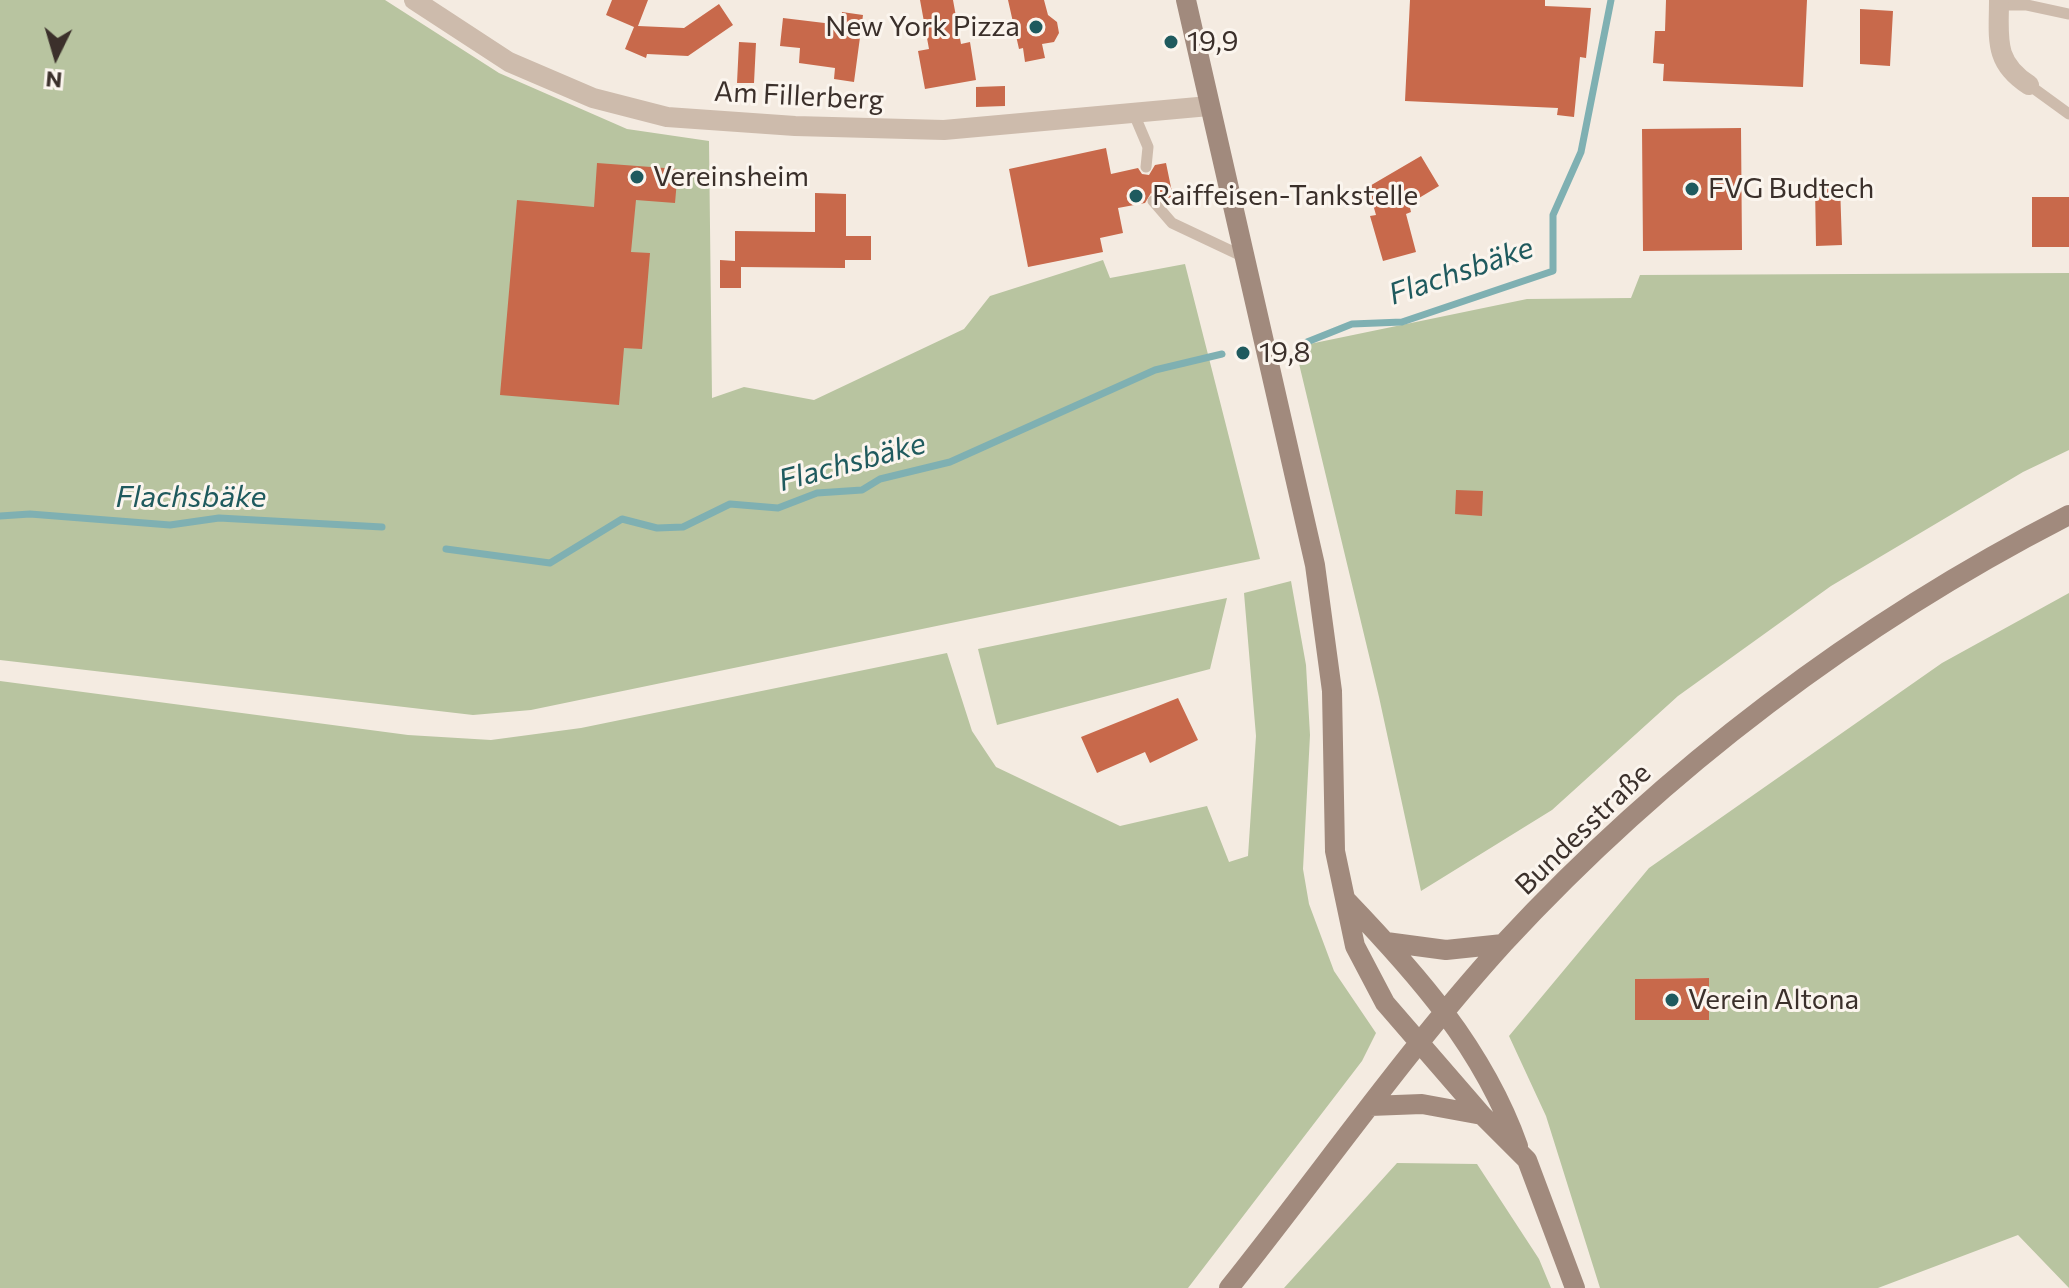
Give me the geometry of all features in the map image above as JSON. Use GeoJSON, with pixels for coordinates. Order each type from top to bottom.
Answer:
{"type":"FeatureCollection","features":[{"type":"Feature","properties":{"kind":"main road"},"geometry":{"type":"LineString","coordinates":[[1186,0],[1313,552],[1332,691],[1335,851],[1355,946],[1368,975],[1419,1044],[1482,1115],[1519,1148]]}},
{"type":"Feature","properties":{"kind":"main road","name":"Bundesstraße"},"geometry":{"type":"LineString","coordinates":[[1229,1288],[1446,1011],[1503,944],[1604,843],[1670,784],[1773,701],[1918,600],[2069,515]]}},
{"type":"Feature","properties":{"kind":"main road"},"geometry":{"type":"LineString","coordinates":[[1343,897],[1446,1011],[1502,1101],[1519,1148],[1535,1178],[1575,1288]]}},
{"type":"Feature","properties":{"kind":"main road"},"geometry":{"type":"LineString","coordinates":[[1386,942],[1446,950],[1503,944]]}},
{"type":"Feature","properties":{"kind":"main road"},"geometry":{"type":"LineString","coordinates":[[1370,1106],[1422,1104],[1482,1115]]}},
{"type":"Feature","properties":{"kind":"street","name":"Am Fillerberg"},"geometry":{"type":"LineString","coordinates":[[414,0],[509,62],[593,98],[667,117],[795,126],[944,130],[1209,106]]}},
{"type":"Feature","properties":{"kind":"street"},"geometry":{"type":"LineString","coordinates":[[1999,2],[1999,48],[2009,72],[2029,85]]}},
{"type":"Feature","properties":{"kind":"lane"},"geometry":{"type":"LineString","coordinates":[[1999,2],[2069,14]]}},
{"type":"Feature","properties":{"kind":"lane"},"geometry":{"type":"LineString","coordinates":[[2029,85],[2069,114]]}},
{"type":"Feature","properties":{"kind":"lane"},"geometry":{"type":"LineString","coordinates":[[1134,114],[1148,147],[1146,167]]}},
{"type":"Feature","properties":{"kind":"lane"},"geometry":{"type":"LineString","coordinates":[[1153,201],[1172,223],[1244,257]]}},
{"type":"Feature","properties":{"kind":"green space"},"geometry":{"type":"Polygon","coordinates":[[[0,0],[385,0],[499,73],[627,129],[709,141],[712,398],[744,387],[814,400],[964,329],[990,296],[1103,260],[1110,278],[1185,264],[1260,559],[531,710],[473,715],[0,660],[0,0]]]}},
{"type":"Feature","properties":{"kind":"green space"},"geometry":{"type":"Polygon","coordinates":[[[2069,273],[2069,450],[2023,472],[1831,586],[1678,696],[1552,810],[1421,891],[1379,697],[1295,347],[1527,299],[1631,298],[1640,275],[2069,273]]]}},
{"type":"Feature","properties":{"kind":"green space"},"geometry":{"type":"Polygon","coordinates":[[[1291,581],[1306,665],[1310,735],[1303,869],[1309,904],[1334,971],[1376,1033],[1362,1061],[1188,1288],[0,1288],[0,681],[408,735],[491,740],[581,728],[947,653],[972,731],[996,767],[1120,826],[1207,806],[1229,862],[1248,856],[1256,736],[1244,593],[1291,581]]]}},
{"type":"Feature","properties":{"kind":"green space"},"geometry":{"type":"Polygon","coordinates":[[[2069,593],[2069,1288],[2018,1235],[1878,1288],[1600,1288],[1546,1116],[1509,1036],[1649,868],[1942,663],[2069,593]],[[1709,978],[1635,979],[1635,1020],[1709,1020],[1709,978]]]}},
{"type":"Feature","properties":{"kind":"green space"},"geometry":{"type":"Polygon","coordinates":[[[1227,598],[1210,669],[997,725],[978,649],[1227,598]]]}},
{"type":"Feature","properties":{"kind":"green space"},"geometry":{"type":"Polygon","coordinates":[[[1397,1163],[1477,1164],[1539,1259],[1551,1288],[1284,1288],[1397,1163]]]}},
{"type":"Feature","properties":{"kind":"building"},"geometry":{"type":"Polygon","coordinates":[[[612,0],[648,0],[638,26],[684,28],[719,4],[733,25],[688,56],[647,54],[646,58],[625,49],[634,27],[606,15],[612,0]]]}},
{"type":"Feature","properties":{"kind":"building"},"geometry":{"type":"Polygon","coordinates":[[[920,0],[953,0],[961,44],[970,42],[976,80],[925,89],[918,51],[929,49],[920,0]]]}},
{"type":"Feature","properties":{"kind":"building","name":"New York Pizza"},"geometry":{"type":"Polygon","coordinates":[[[1008,0],[1044,0],[1048,15],[1057,22],[1059,33],[1054,42],[1042,44],[1045,58],[1025,62],[1008,0]]]}},
{"type":"Feature","properties":{"kind":"building"},"geometry":{"type":"Polygon","coordinates":[[[1410,0],[1545,0],[1545,6],[1591,8],[1586,58],[1580,57],[1574,117],[1557,115],[1558,108],[1405,101],[1410,0]]]}},
{"type":"Feature","properties":{"kind":"building"},"geometry":{"type":"Polygon","coordinates":[[[1666,0],[1807,0],[1803,87],[1663,81],[1664,64],[1653,63],[1655,31],[1665,31],[1666,0]]]}},
{"type":"Feature","properties":{"kind":"building"},"geometry":{"type":"Polygon","coordinates":[[[1860,9],[1893,11],[1890,66],[1860,64],[1860,9]]]}},
{"type":"Feature","properties":{"kind":"building"},"geometry":{"type":"Polygon","coordinates":[[[842,12],[863,15],[854,82],[834,79],[835,68],[799,63],[800,48],[780,46],[783,18],[841,25],[842,12]]]}},
{"type":"Feature","properties":{"kind":"building"},"geometry":{"type":"Polygon","coordinates":[[[739,42],[756,43],[754,83],[737,83],[739,42]]]}},
{"type":"Feature","properties":{"kind":"building"},"geometry":{"type":"Polygon","coordinates":[[[1005,86],[1005,106],[976,107],[976,87],[1005,86]]]}},
{"type":"Feature","properties":{"kind":"building","name":"FVG Budtech"},"geometry":{"type":"Polygon","coordinates":[[[1741,128],[1742,250],[1643,251],[1642,129],[1741,128]]]}},
{"type":"Feature","properties":{"kind":"building"},"geometry":{"type":"Polygon","coordinates":[[[1106,148],[1111,174],[1138,168],[1142,174],[1149,175],[1155,165],[1166,163],[1173,197],[1162,199],[1151,193],[1145,203],[1118,208],[1123,233],[1100,238],[1103,252],[1028,267],[1009,169],[1106,148]]]}},
{"type":"Feature","properties":{"kind":"building"},"geometry":{"type":"Polygon","coordinates":[[[1421,156],[1439,186],[1409,204],[1411,212],[1406,214],[1416,252],[1383,261],[1370,216],[1376,215],[1368,187],[1421,156]]]}},
{"type":"Feature","properties":{"kind":"building"},"geometry":{"type":"Polygon","coordinates":[[[597,163],[678,169],[675,203],[636,200],[631,252],[650,253],[642,349],[624,348],[619,405],[500,395],[517,200],[594,207],[597,163]]]}},
{"type":"Feature","properties":{"kind":"building"},"geometry":{"type":"Polygon","coordinates":[[[1840,185],[1842,245],[1816,246],[1815,186],[1840,185]]]}},
{"type":"Feature","properties":{"kind":"building"},"geometry":{"type":"Polygon","coordinates":[[[815,193],[846,194],[846,236],[871,236],[871,260],[845,260],[845,268],[741,267],[741,288],[720,288],[720,260],[735,261],[735,231],[815,232],[815,193]]]}},
{"type":"Feature","properties":{"kind":"building"},"geometry":{"type":"Polygon","coordinates":[[[2032,197],[2069,197],[2069,247],[2032,247],[2032,197]]]}},
{"type":"Feature","properties":{"kind":"building"},"geometry":{"type":"Polygon","coordinates":[[[1456,490],[1483,491],[1482,516],[1455,514],[1456,490]]]}},
{"type":"Feature","properties":{"kind":"building"},"geometry":{"type":"Polygon","coordinates":[[[1178,698],[1198,740],[1150,763],[1145,752],[1097,773],[1081,737],[1178,698]]]}},
{"type":"Feature","properties":{"kind":"building","name":"Verein Altona"},"geometry":{"type":"Polygon","coordinates":[[[1709,978],[1709,1020],[1635,1020],[1635,979],[1709,978]]]}},
{"type":"Feature","properties":{"kind":"waterway","name":"Flachsbäke"},"geometry":{"type":"LineString","coordinates":[[1307,342],[1352,324],[1402,322],[1553,271],[1553,215],[1581,152],[1611,0]]}},
{"type":"Feature","properties":{"kind":"waterway","name":"Flachsbäke"},"geometry":{"type":"LineString","coordinates":[[446,549],[550,563],[622,519],[657,528],[683,527],[730,504],[778,508],[817,493],[862,490],[880,479],[950,462],[1155,370],[1222,354]]}},
{"type":"Feature","properties":{"kind":"waterway","name":"Flachsbäke"},"geometry":{"type":"LineString","coordinates":[[0,516],[30,514],[170,525],[219,518],[382,527]]}},
{"type":"Feature","properties":{"kind":"place","name":"New York Pizza"},"geometry":{"type":"Point","coordinates":[1036,27]}},
{"type":"Feature","properties":{"kind":"place","name":"19,9"},"geometry":{"type":"Point","coordinates":[1171,42]}},
{"type":"Feature","properties":{"kind":"place","name":"Vereinsheim"},"geometry":{"type":"Point","coordinates":[637,177]}},
{"type":"Feature","properties":{"kind":"place","name":"FVG Budtech"},"geometry":{"type":"Point","coordinates":[1692,189]}},
{"type":"Feature","properties":{"kind":"place","name":"Raiffeisen-Tankstelle"},"geometry":{"type":"Point","coordinates":[1136,196]}},
{"type":"Feature","properties":{"kind":"place","name":"19,8"},"geometry":{"type":"Point","coordinates":[1243,353]}},
{"type":"Feature","properties":{"kind":"place","name":"Verein Altona"},"geometry":{"type":"Point","coordinates":[1672,1000]}}]}
